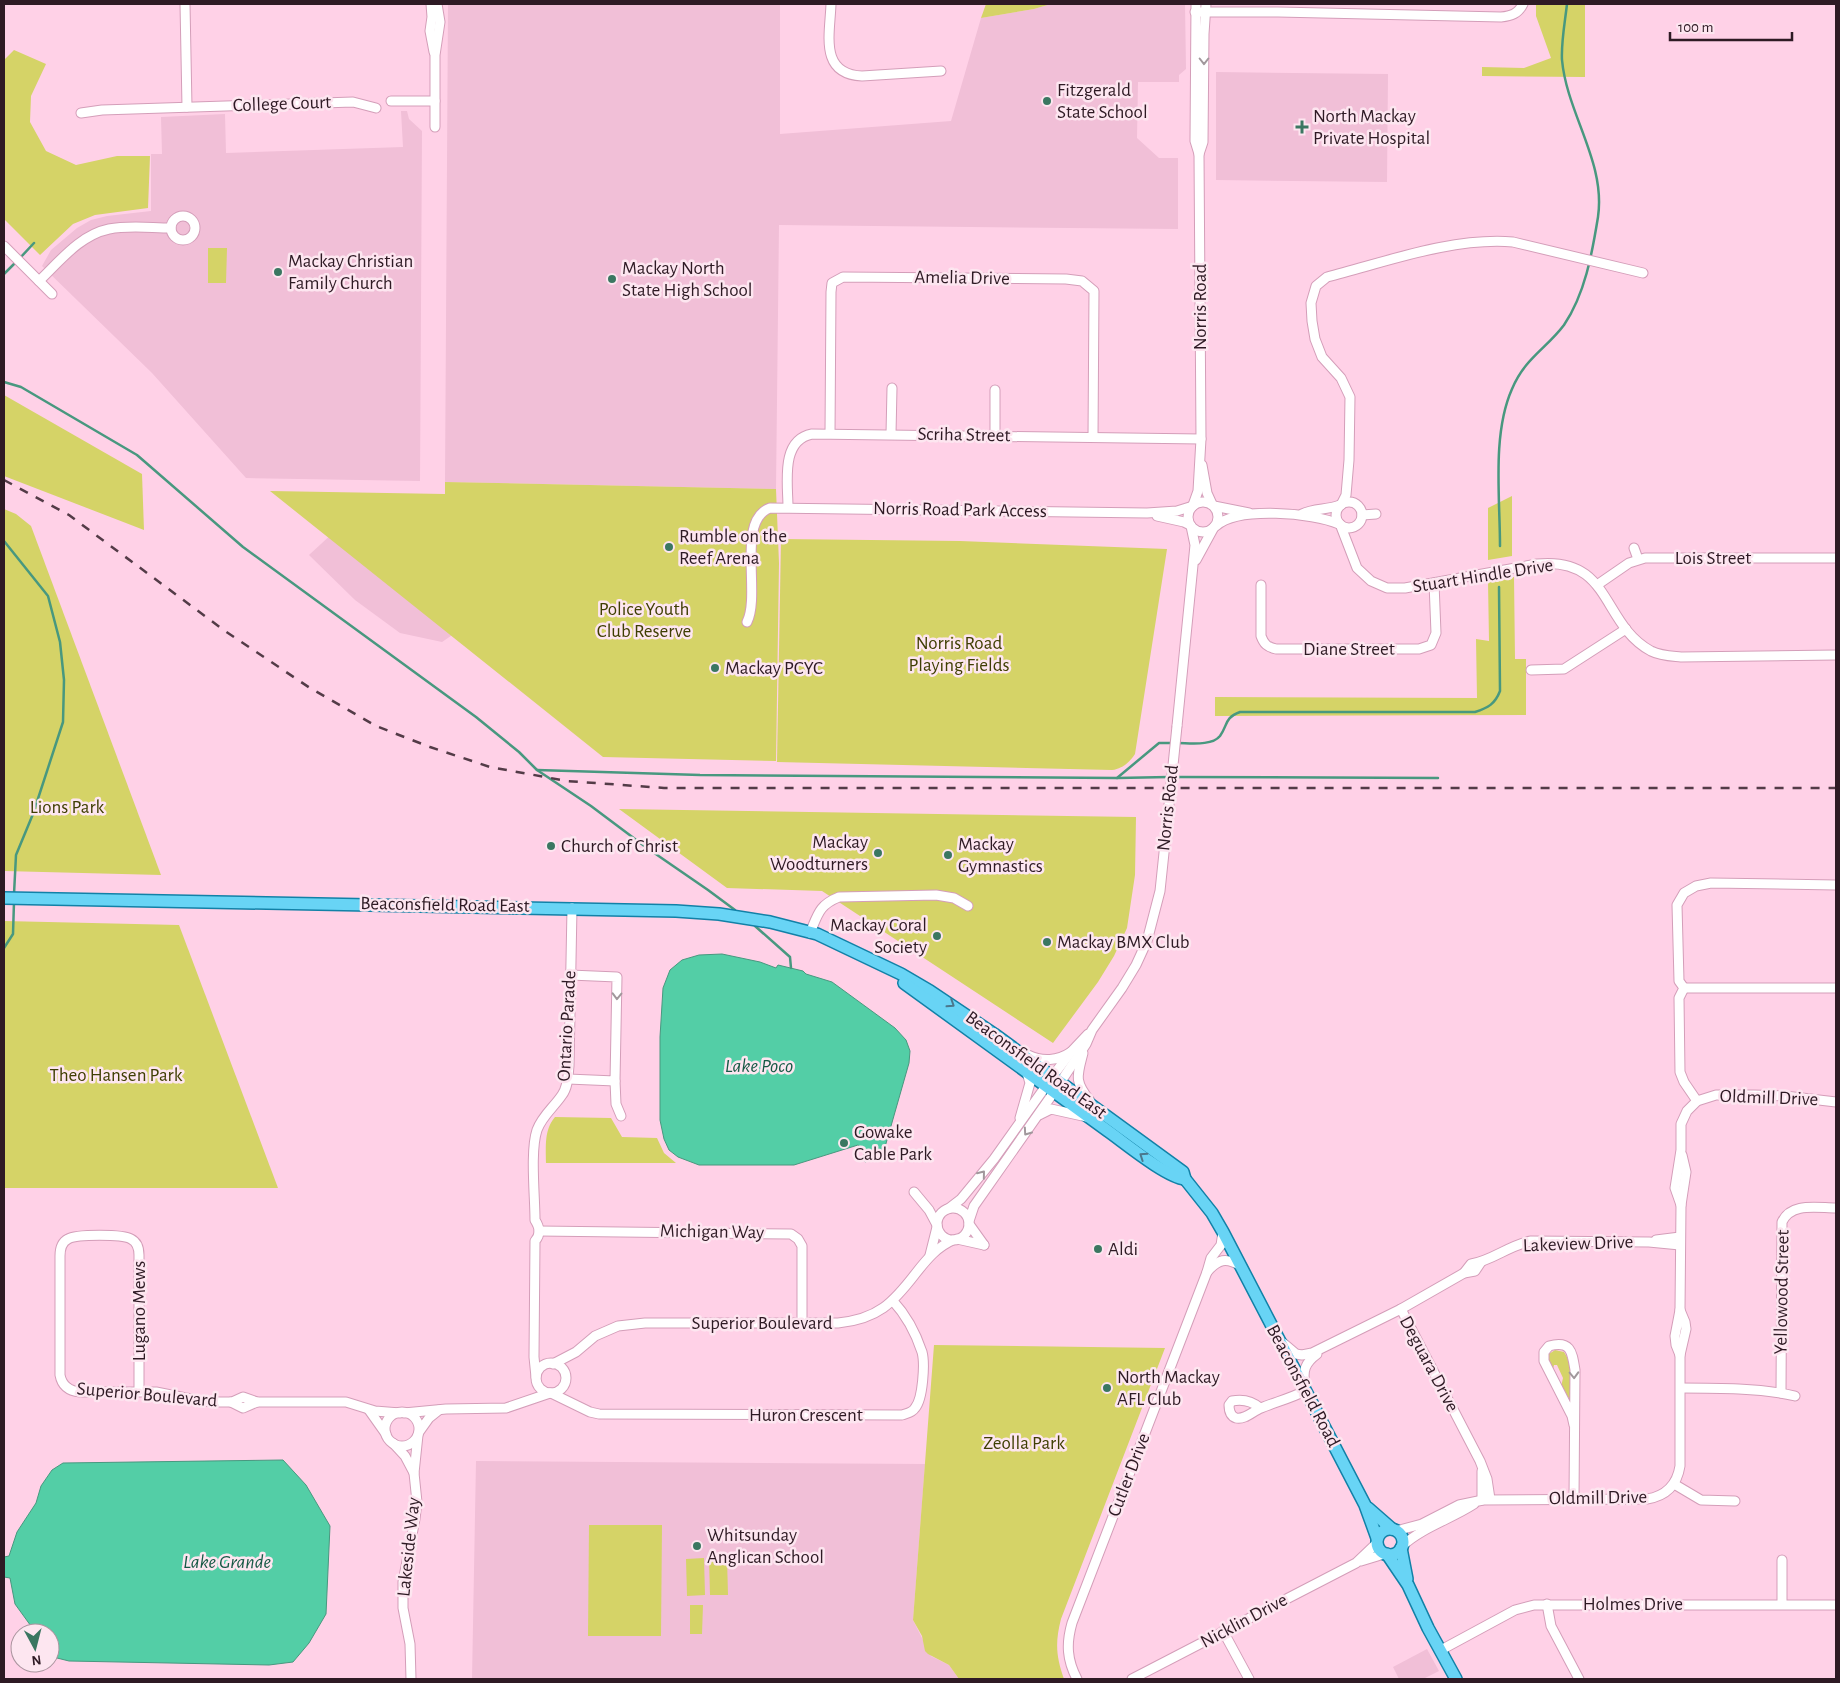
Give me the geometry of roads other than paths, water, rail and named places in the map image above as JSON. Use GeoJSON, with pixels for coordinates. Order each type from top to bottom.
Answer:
{"type":"FeatureCollection","features":[{"type":"Feature","properties":{"kind":"main road","name":"Beaconsfield Road East"},"geometry":{"type":"LineString","coordinates":[[4,898],[572,908],[719,914],[770,922],[810,933],[878,963],[930,991],[994,1034],[1053,1085],[1170,1174],[1176,1177],[1185,1177],[1207,1206],[1241,1266]]}},
{"type":"Feature","properties":{"kind":"main road","name":"Beaconsfield Road East"},"geometry":{"type":"LineString","coordinates":[[878,963],[1027,1073],[1053,1085]]}},
{"type":"Feature","properties":{"kind":"main road","name":"Beaconsfield Road"},"geometry":{"type":"LineString","coordinates":[[1241,1266],[1365,1505],[1377,1540]]}},
{"type":"Feature","properties":{"kind":"main road","name":"Beaconsfield Road"},"geometry":{"type":"LineString","coordinates":[[1365,1505],[1394,1530]]}},
{"type":"Feature","properties":{"kind":"main road"},"geometry":{"type":"LineString","coordinates":[[1408,1585],[1401,1547],[1402,1537],[1394,1530],[1384,1531],[1377,1540],[1379,1549],[1385,1554],[1408,1585],[1456,1679]]}},
{"type":"Feature","properties":{"kind":"main road"},"geometry":{"type":"LineString","coordinates":[[1385,1554],[1393,1554],[1401,1547]]}},
{"type":"Feature","properties":{"kind":"street"},"geometry":{"type":"LineString","coordinates":[[185,4],[186,107]]}},
{"type":"Feature","properties":{"kind":"street"},"geometry":{"type":"LineString","coordinates":[[431,4],[430,31],[435,55]]}},
{"type":"Feature","properties":{"kind":"street"},"geometry":{"type":"LineString","coordinates":[[435,126],[435,55],[440,22],[437,4]]}},
{"type":"Feature","properties":{"kind":"street"},"geometry":{"type":"LineString","coordinates":[[831,4],[830,56],[835,66],[844,73],[852,76],[862,76],[942,71]]}},
{"type":"Feature","properties":{"kind":"street"},"geometry":{"type":"LineString","coordinates":[[1399,4],[1399,14]]}},
{"type":"Feature","properties":{"kind":"street"},"geometry":{"type":"LineString","coordinates":[[1196,8],[1278,8],[1501,17],[1511,16],[1520,8]]}},
{"type":"Feature","properties":{"kind":"street","name":"Norris Road"},"geometry":{"type":"LineString","coordinates":[[1193,505],[1197,494],[1201,438],[1199,154],[1195,141],[1196,8]]}},
{"type":"Feature","properties":{"kind":"street","name":"Norris Road"},"geometry":{"type":"LineString","coordinates":[[1199,154],[1203,142],[1206,8]]}},
{"type":"Feature","properties":{"kind":"street"},"geometry":{"type":"LineString","coordinates":[[391,101],[435,101]]}},
{"type":"Feature","properties":{"kind":"street","name":"College Court"},"geometry":{"type":"LineString","coordinates":[[81,114],[100,110],[353,102],[376,108]]}},
{"type":"Feature","properties":{"kind":"street"},"geometry":{"type":"LineString","coordinates":[[39,281],[79,243],[95,234],[116,228],[171,228]]}},
{"type":"Feature","properties":{"kind":"street"},"geometry":{"type":"LineString","coordinates":[[1340,524],[1336,514],[1346,495],[1349,460],[1350,397],[1341,378],[1322,356],[1315,340],[1312,303],[1316,286],[1327,277],[1461,243],[1493,240],[1513,242],[1582,260],[1643,273]]}},
{"type":"Feature","properties":{"kind":"street"},"geometry":{"type":"LineString","coordinates":[[4,246],[52,294]]}},
{"type":"Feature","properties":{"kind":"street","name":"Amelia Drive"},"geometry":{"type":"LineString","coordinates":[[830,433],[832,282],[843,277],[1066,279],[1082,281],[1094,291],[1093,437]]}},
{"type":"Feature","properties":{"kind":"street"},"geometry":{"type":"LineString","coordinates":[[891,434],[892,388]]}},
{"type":"Feature","properties":{"kind":"street"},"geometry":{"type":"LineString","coordinates":[[995,390],[995,435]]}},
{"type":"Feature","properties":{"kind":"street","name":"Scriha Street"},"geometry":{"type":"LineString","coordinates":[[788,507],[788,459],[800,439],[807,435],[830,433],[1201,438]]}},
{"type":"Feature","properties":{"kind":"street","name":"Norris Road"},"geometry":{"type":"LineString","coordinates":[[1200,460],[1207,493],[1213,505]]}},
{"type":"Feature","properties":{"kind":"street"},"geometry":{"type":"LineString","coordinates":[[1349,460],[1352,471],[1352,494],[1360,510],[1350,550]]}},
{"type":"Feature","properties":{"kind":"street"},"geometry":{"type":"LineString","coordinates":[[1251,514],[1226,520],[1203,532],[1196,530],[1191,525],[1188,514],[1193,505],[1204,501],[1251,514],[1302,514],[1309,511],[1329,509],[1351,502],[1360,510],[1376,514]]}},
{"type":"Feature","properties":{"kind":"street","name":"Norris Road Park Access"},"geometry":{"type":"LineString","coordinates":[[747,622],[752,606],[753,527],[761,512],[766,509],[788,507],[1147,513],[1178,511],[1193,505]]}},
{"type":"Feature","properties":{"kind":"street"},"geometry":{"type":"LineString","coordinates":[[1213,505],[1219,514],[1215,527]]}},
{"type":"Feature","properties":{"kind":"street","name":"Norris Road Park Access"},"geometry":{"type":"LineString","coordinates":[[1147,513],[1191,525]]}},
{"type":"Feature","properties":{"kind":"street"},"geometry":{"type":"LineString","coordinates":[[1302,514],[1311,518],[1331,520],[1349,528],[1358,524]]}},
{"type":"Feature","properties":{"kind":"street","name":"Stuart Hindle Drive"},"geometry":{"type":"LineString","coordinates":[[1340,524],[1354,562],[1368,580],[1380,586],[1400,589],[1550,563],[1575,568],[1590,577],[1626,629],[1642,646],[1653,652],[1666,656],[1836,655]]}},
{"type":"Feature","properties":{"kind":"street","name":"Norris Road"},"geometry":{"type":"LineString","coordinates":[[1053,1085],[1071,1052],[1092,1030],[1136,965],[1147,942],[1160,891],[1193,569],[1195,542],[1191,525]]}},
{"type":"Feature","properties":{"kind":"street","name":"Norris Road"},"geometry":{"type":"LineString","coordinates":[[1193,569],[1199,554],[1215,527]]}},
{"type":"Feature","properties":{"kind":"street"},"geometry":{"type":"LineString","coordinates":[[1597,585],[1638,559],[1634,548]]}},
{"type":"Feature","properties":{"kind":"street","name":"Lois Street"},"geometry":{"type":"LineString","coordinates":[[1638,559],[1836,558]]}},
{"type":"Feature","properties":{"kind":"street","name":"Diane Street"},"geometry":{"type":"LineString","coordinates":[[1262,585],[1261,636],[1264,644],[1270,647],[1276,649],[1420,650],[1431,645],[1436,633],[1434,583]]}},
{"type":"Feature","properties":{"kind":"street"},"geometry":{"type":"LineString","coordinates":[[1532,670],[1564,669],[1626,629]]}},
{"type":"Feature","properties":{"kind":"street"},"geometry":{"type":"LineString","coordinates":[[1684,988],[1679,981],[1677,905],[1684,893],[1696,886],[1711,883],[1836,885]]}},
{"type":"Feature","properties":{"kind":"street"},"geometry":{"type":"LineString","coordinates":[[810,933],[819,910],[828,901],[839,898],[936,894],[954,898],[968,906]]}},
{"type":"Feature","properties":{"kind":"street","name":"Ontario Parade"},"geometry":{"type":"LineString","coordinates":[[536,1378],[534,1360],[535,1242],[540,1231],[535,1220],[534,1146],[543,1118],[563,1094],[568,1079],[572,908]]}},
{"type":"Feature","properties":{"kind":"street"},"geometry":{"type":"LineString","coordinates":[[570,975],[617,977],[615,1081],[616,1104],[621,1116]]}},
{"type":"Feature","properties":{"kind":"street"},"geometry":{"type":"LineString","coordinates":[[1684,988],[1836,988]]}},
{"type":"Feature","properties":{"kind":"street"},"geometry":{"type":"LineString","coordinates":[[1684,988],[1679,998],[1679,1069],[1684,1082],[1697,1101]]}},
{"type":"Feature","properties":{"kind":"street","name":"Norris Road"},"geometry":{"type":"LineString","coordinates":[[1053,1085],[1086,1044],[1092,1030]]}},
{"type":"Feature","properties":{"kind":"street"},"geometry":{"type":"LineString","coordinates":[[994,1034],[1028,1056],[1038,1059],[1054,1060],[1071,1052]]}},
{"type":"Feature","properties":{"kind":"street"},"geometry":{"type":"LineString","coordinates":[[1086,1044],[1077,1081],[1093,1114]]}},
{"type":"Feature","properties":{"kind":"street"},"geometry":{"type":"LineString","coordinates":[[1016,1128],[1030,1083],[1027,1073]]}},
{"type":"Feature","properties":{"kind":"street"},"geometry":{"type":"LineString","coordinates":[[568,1079],[615,1081]]}},
{"type":"Feature","properties":{"kind":"street"},"geometry":{"type":"LineString","coordinates":[[955,1239],[965,1234],[973,1208],[1039,1115],[1053,1085]]}},
{"type":"Feature","properties":{"kind":"street"},"geometry":{"type":"LineString","coordinates":[[937,1226],[938,1216],[961,1199],[994,1159],[1016,1128],[1053,1085]]}},
{"type":"Feature","properties":{"kind":"street","name":"Oldmill Drive"},"geometry":{"type":"LineString","coordinates":[[1394,1530],[1422,1524],[1459,1505],[1484,1500],[1647,1499],[1664,1493],[1674,1484],[1680,1466],[1680,1355],[1675,1336],[1680,1310],[1681,1205],[1675,1188],[1681,1150],[1682,1121],[1687,1111],[1697,1101],[1716,1095],[1785,1096],[1836,1102]]}},
{"type":"Feature","properties":{"kind":"street"},"geometry":{"type":"LineString","coordinates":[[1039,1115],[1051,1109],[1093,1114]]}},
{"type":"Feature","properties":{"kind":"street"},"geometry":{"type":"LineString","coordinates":[[916,1195],[929,1205],[947,1209],[956,1208],[962,1210],[984,1246],[942,1235],[930,1213],[916,1195]]}},
{"type":"Feature","properties":{"kind":"street","name":"Yellowood Street"},"geometry":{"type":"LineString","coordinates":[[1781,1393],[1782,1222],[1785,1215],[1798,1208],[1836,1208]]}},
{"type":"Feature","properties":{"kind":"street","name":"Superior Boulevard"},"geometry":{"type":"LineString","coordinates":[[929,1256],[937,1226]]}},
{"type":"Feature","properties":{"kind":"street","name":"Michigan Way"},"geometry":{"type":"LineString","coordinates":[[540,1231],[791,1234],[798,1239],[802,1248],[802,1323]]}},
{"type":"Feature","properties":{"kind":"street","name":"Cutler Drive"},"geometry":{"type":"LineString","coordinates":[[1076,1679],[1068,1654],[1068,1640],[1072,1623],[1211,1258],[1221,1244],[1223,1232]]}},
{"type":"Feature","properties":{"kind":"street","name":"Lugano Mews"},"geometry":{"type":"LineString","coordinates":[[65,1386],[61,1380],[60,1373],[61,1248],[66,1241],[73,1237],[121,1236],[135,1242],[139,1252],[139,1391]]}},
{"type":"Feature","properties":{"kind":"street","name":"Superior Boulevard"},"geometry":{"type":"LineString","coordinates":[[552,1364],[576,1352],[595,1336],[618,1326],[645,1323],[838,1323],[858,1320],[875,1314],[893,1302],[929,1256],[940,1247],[955,1239]]}},
{"type":"Feature","properties":{"kind":"street","name":"Lakeview Drive"},"geometry":{"type":"LineString","coordinates":[[1400,1308],[1464,1272],[1474,1271],[1481,1262],[1514,1245],[1532,1241],[1680,1241]]}},
{"type":"Feature","properties":{"kind":"street"},"geometry":{"type":"LineString","coordinates":[[1207,1272],[1222,1260],[1228,1260],[1241,1266]]}},
{"type":"Feature","properties":{"kind":"street","name":"Huron Crescent"},"geometry":{"type":"LineString","coordinates":[[550,1393],[592,1413],[603,1414],[902,1415],[912,1412],[917,1407],[921,1398],[922,1352],[906,1316],[893,1302]]}},
{"type":"Feature","properties":{"kind":"street","name":"Deguara Drive"},"geometry":{"type":"LineString","coordinates":[[1312,1403],[1304,1381],[1304,1370],[1308,1361],[1323,1349],[1400,1308],[1482,1468],[1484,1500]]}},
{"type":"Feature","properties":{"kind":"street","name":"Deguara Drive"},"geometry":{"type":"LineString","coordinates":[[1278,1339],[1296,1354],[1306,1354],[1323,1349]]}},
{"type":"Feature","properties":{"kind":"street"},"geometry":{"type":"LineString","coordinates":[[535,1343],[542,1357],[561,1368],[569,1392],[579,1406]]}},
{"type":"Feature","properties":{"kind":"street"},"geometry":{"type":"LineString","coordinates":[[1574,1425],[1572,1416],[1544,1361],[1544,1352],[1549,1346],[1564,1345],[1569,1348],[1572,1353],[1575,1370],[1574,1499]]}},
{"type":"Feature","properties":{"kind":"street","name":"Superior Boulevard"},"geometry":{"type":"LineString","coordinates":[[566,1379],[576,1352]]}},
{"type":"Feature","properties":{"kind":"street"},"geometry":{"type":"LineString","coordinates":[[523,1403],[530,1395],[542,1367],[552,1364]]}},
{"type":"Feature","properties":{"kind":"street"},"geometry":{"type":"LineString","coordinates":[[536,1378],[539,1387],[550,1393],[561,1389],[566,1379]]}},
{"type":"Feature","properties":{"kind":"street","name":"Superior Boulevard"},"geometry":{"type":"LineString","coordinates":[[65,1386],[73,1391],[80,1392],[139,1391],[163,1393],[209,1402],[231,1402],[243,1408],[257,1402],[346,1402],[368,1410],[384,1413],[500,1409],[550,1393]]}},
{"type":"Feature","properties":{"kind":"street"},"geometry":{"type":"LineString","coordinates":[[1681,1390],[1751,1390],[1795,1396]]}},
{"type":"Feature","properties":{"kind":"street"},"geometry":{"type":"LineString","coordinates":[[1260,1408],[1278,1403],[1306,1391]]}},
{"type":"Feature","properties":{"kind":"street"},"geometry":{"type":"LineString","coordinates":[[368,1410],[393,1443],[399,1445],[406,1445],[412,1442],[425,1424],[439,1410]]}},
{"type":"Feature","properties":{"kind":"street"},"geometry":{"type":"LineString","coordinates":[[387,1435],[386,1425],[389,1419],[394,1415],[402,1413],[410,1414],[415,1418],[418,1424],[418,1435]]}},
{"type":"Feature","properties":{"kind":"street","name":"Lakeside Way"},"geometry":{"type":"LineString","coordinates":[[411,1679],[410,1644],[403,1608],[403,1588],[405,1565],[417,1502],[414,1473],[418,1435]]}},
{"type":"Feature","properties":{"kind":"street","name":"Lakeside Way"},"geometry":{"type":"LineString","coordinates":[[393,1443],[405,1456],[414,1473]]}},
{"type":"Feature","properties":{"kind":"street"},"geometry":{"type":"LineString","coordinates":[[1674,1484],[1701,1500],[1734,1501]]}},
{"type":"Feature","properties":{"kind":"street"},"geometry":{"type":"LineString","coordinates":[[1401,1547],[1415,1535],[1484,1500]]}},
{"type":"Feature","properties":{"kind":"street","name":"Nicklin Drive"},"geometry":{"type":"LineString","coordinates":[[1356,1562],[1377,1540]]}},
{"type":"Feature","properties":{"kind":"street","name":"Nicklin Drive"},"geometry":{"type":"LineString","coordinates":[[1136,1678],[1356,1562],[1385,1554]]}},
{"type":"Feature","properties":{"kind":"street"},"geometry":{"type":"LineString","coordinates":[[1782,1560],[1782,1604]]}},
{"type":"Feature","properties":{"kind":"street"},"geometry":{"type":"LineString","coordinates":[[1547,1604],[1551,1626],[1579,1679]]}},
{"type":"Feature","properties":{"kind":"street","name":"Holmes Drive"},"geometry":{"type":"LineString","coordinates":[[1441,1650],[1515,1610],[1534,1605],[1836,1604]]}},
{"type":"Feature","properties":{"kind":"street"},"geometry":{"type":"LineString","coordinates":[[1224,1631],[1249,1679]]}},
{"type":"Feature","properties":{"kind":"water","name":"Lake Poco"},"geometry":{"type":"Polygon","coordinates":[[[722,954],[760,962],[776,968],[778,965],[803,971],[806,974],[832,982],[895,1028],[906,1040],[910,1051],[909,1063],[883,1154],[865,1162],[863,1149],[858,1145],[794,1165],[699,1165],[678,1157],[669,1150],[664,1139],[660,1120],[660,1037],[663,988],[670,970],[682,960],[699,955],[722,954]]]}},
{"type":"Feature","properties":{"kind":"water","name":"Lake Grande"},"geometry":{"type":"Polygon","coordinates":[[[283,1460],[306,1485],[330,1526],[326,1614],[309,1643],[293,1662],[269,1665],[69,1661],[60,1659],[60,1623],[29,1623],[15,1604],[10,1578],[4,1577],[4,1557],[9,1556],[17,1532],[36,1503],[41,1486],[52,1470],[63,1463],[283,1460]]]}},
{"type":"Feature","properties":{"kind":"waterway"},"geometry":{"type":"LineString","coordinates":[[1500,546],[1498,466],[1499,446],[1506,407],[1512,389],[1523,369],[1564,325],[1571,313],[1587,273],[1598,217],[1599,197],[1596,177],[1565,80],[1562,60],[1567,4]]}},
{"type":"Feature","properties":{"kind":"waterway"},"geometry":{"type":"LineString","coordinates":[[20,258],[34,243]]}},
{"type":"Feature","properties":{"kind":"waterway"},"geometry":{"type":"LineString","coordinates":[[4,274],[16,262]]}},
{"type":"Feature","properties":{"kind":"waterway"},"geometry":{"type":"LineString","coordinates":[[4,382],[21,387],[137,455],[243,547],[476,717],[519,752],[537,770],[591,806],[735,910]]}},
{"type":"Feature","properties":{"kind":"waterway"},"geometry":{"type":"LineString","coordinates":[[4,541],[48,596],[60,642],[64,680],[63,722],[33,814],[16,855],[14,894]]}},
{"type":"Feature","properties":{"kind":"waterway"},"geometry":{"type":"LineString","coordinates":[[1178,743],[1212,741],[1220,736],[1229,719],[1240,712],[1475,712],[1484,709],[1493,702],[1500,691],[1499,587]]}},
{"type":"Feature","properties":{"kind":"waterway"},"geometry":{"type":"LineString","coordinates":[[537,770],[700,775],[1117,778],[1159,743],[1172,743]]}},
{"type":"Feature","properties":{"kind":"waterway"},"geometry":{"type":"LineString","coordinates":[[1117,778],[1169,777]]}},
{"type":"Feature","properties":{"kind":"waterway"},"geometry":{"type":"LineString","coordinates":[[1174,777],[1438,778]]}},
{"type":"Feature","properties":{"kind":"waterway"},"geometry":{"type":"LineString","coordinates":[[4,948],[13,934],[14,902]]}},
{"type":"Feature","properties":{"kind":"waterway"},"geometry":{"type":"LineString","coordinates":[[755,926],[790,957],[791,968]]}},
{"type":"Feature","properties":{"kind":"railway"},"geometry":{"type":"LineString","coordinates":[[4,480],[69,515],[225,631],[310,688],[376,726],[490,767],[567,781],[664,788],[1836,788]]}},
{"type":"Feature","properties":{"kind":"place","name":"Fitzgerald State School"},"geometry":{"type":"Point","coordinates":[1047,101]}},
{"type":"Feature","properties":{"kind":"place","name":"North Mackay Private Hospital"},"geometry":{"type":"Point","coordinates":[1302,127]}},
{"type":"Feature","properties":{"kind":"place","name":"Mackay Christian Family Church"},"geometry":{"type":"Point","coordinates":[278,272]}},
{"type":"Feature","properties":{"kind":"place","name":"Mackay North State High School"},"geometry":{"type":"Point","coordinates":[612,279]}},
{"type":"Feature","properties":{"kind":"place","name":"Rumble on the Reef Arena"},"geometry":{"type":"Point","coordinates":[669,547]}},
{"type":"Feature","properties":{"kind":"place","name":"Mackay PCYC"},"geometry":{"type":"Point","coordinates":[715,668]}},
{"type":"Feature","properties":{"kind":"place","name":"Church of Christ"},"geometry":{"type":"Point","coordinates":[551,846]}},
{"type":"Feature","properties":{"kind":"place","name":"Mackay Woodturners"},"geometry":{"type":"Point","coordinates":[878,853]}},
{"type":"Feature","properties":{"kind":"place","name":"Mackay Gymnastics"},"geometry":{"type":"Point","coordinates":[948,855]}},
{"type":"Feature","properties":{"kind":"place","name":"Mackay Coral Society"},"geometry":{"type":"Point","coordinates":[937,936]}},
{"type":"Feature","properties":{"kind":"place","name":"Mackay BMX Club"},"geometry":{"type":"Point","coordinates":[1047,942]}},
{"type":"Feature","properties":{"kind":"place","name":"Gowake Cable Park"},"geometry":{"type":"Point","coordinates":[844,1143]}},
{"type":"Feature","properties":{"kind":"place","name":"Aldi"},"geometry":{"type":"Point","coordinates":[1098,1249]}},
{"type":"Feature","properties":{"kind":"place","name":"North Mackay AFL Club"},"geometry":{"type":"Point","coordinates":[1107,1388]}},
{"type":"Feature","properties":{"kind":"place","name":"Whitsunday Anglican School"},"geometry":{"type":"Point","coordinates":[697,1546]}},
{"type":"Feature","properties":{"kind":"park label","name":"Police Youth Club Reserve"},"geometry":{"type":"Point","coordinates":[644,620]}},
{"type":"Feature","properties":{"kind":"park label","name":"Norris Road Playing Fields"},"geometry":{"type":"Point","coordinates":[959,654]}},
{"type":"Feature","properties":{"kind":"park label","name":"Lions Park"},"geometry":{"type":"Point","coordinates":[67,807]}},
{"type":"Feature","properties":{"kind":"park label","name":"Theo Hansen Park"},"geometry":{"type":"Point","coordinates":[116,1075]}},
{"type":"Feature","properties":{"kind":"park label","name":"Zeolla Park"},"geometry":{"type":"Point","coordinates":[1024,1443]}}]}
